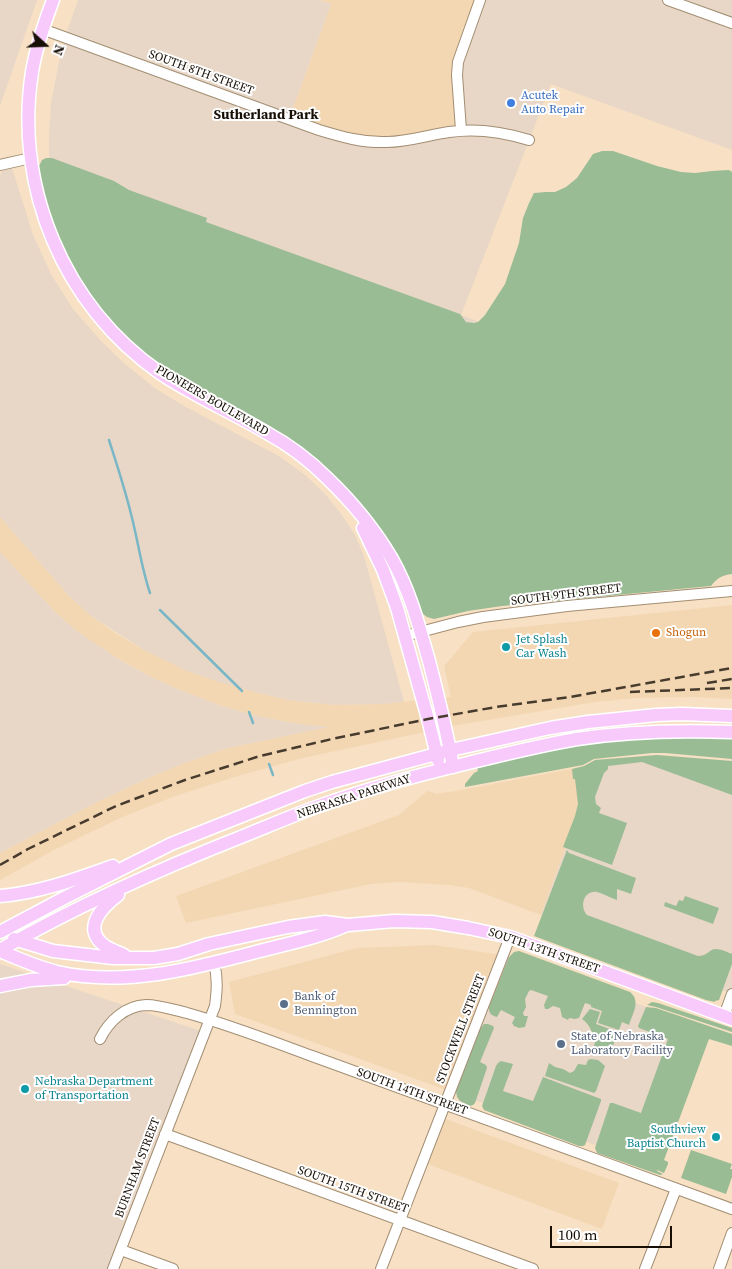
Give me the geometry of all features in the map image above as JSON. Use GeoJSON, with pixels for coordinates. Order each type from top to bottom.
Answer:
{"type":"FeatureCollection","features":[{"type":"Feature","properties":{"kind":"main road","name":"PIONEERS BOULEVARD"},"geometry":{"type":"LineString","coordinates":[[53,0],[42,28],[32,72],[28,120],[30,158],[37,194],[54,245],[75,284],[89,304],[104,323],[135,353],[161,374],[182,387],[269,433],[290,447],[322,473],[347,499],[376,535],[392,560],[413,606],[444,717],[453,767]]}},
{"type":"Feature","properties":{"kind":"main road","name":"PIONEERS BOULEVARD"},"geometry":{"type":"LineString","coordinates":[[347,499],[375,552],[397,608],[440,770]]}},
{"type":"Feature","properties":{"kind":"main road","name":"NEBRASKA PARKWAY"},"geometry":{"type":"LineString","coordinates":[[0,933],[59,900],[171,844],[306,791],[373,770],[451,750],[588,722],[673,715],[732,716]]}},
{"type":"Feature","properties":{"kind":"main road","name":"NEBRASKA PARKWAY"},"geometry":{"type":"LineString","coordinates":[[0,951],[82,906],[197,854],[321,805],[384,785],[538,746],[577,739],[621,733],[674,730],[732,732]]}},
{"type":"Feature","properties":{"kind":"main road"},"geometry":{"type":"LineString","coordinates":[[0,896],[19,894],[73,881],[171,844]]}},
{"type":"Feature","properties":{"kind":"main road"},"geometry":{"type":"LineString","coordinates":[[131,958],[104,946],[96,935],[94,928],[95,921],[101,910],[133,883]]}},
{"type":"Feature","properties":{"kind":"main road","name":"SOUTH 13TH STREET"},"geometry":{"type":"LineString","coordinates":[[18,940],[53,951],[101,957],[154,958],[178,954],[209,944],[288,927],[325,922],[348,925],[394,921],[432,922],[510,937],[728,1018]]}},
{"type":"Feature","properties":{"kind":"main road","name":"SOUTH 13TH STREET"},"geometry":{"type":"LineString","coordinates":[[0,951],[30,964],[57,972],[97,977],[136,976],[165,973],[214,962],[330,933],[348,925]]}},
{"type":"Feature","properties":{"kind":"main road"},"geometry":{"type":"LineString","coordinates":[[0,933],[18,940]]}},
{"type":"Feature","properties":{"kind":"main road"},"geometry":{"type":"LineString","coordinates":[[0,986],[31,980],[97,977]]}},
{"type":"Feature","properties":{"kind":"street"},"geometry":{"type":"LineString","coordinates":[[461,130],[457,75],[458,62],[480,0]]}},
{"type":"Feature","properties":{"kind":"street"},"geometry":{"type":"LineString","coordinates":[[668,0],[732,23]]}},
{"type":"Feature","properties":{"kind":"street","name":"SOUTH 8TH STREET"},"geometry":{"type":"LineString","coordinates":[[42,28],[339,136],[362,141],[387,142],[411,140],[461,130],[478,130],[497,132],[529,140]]}},
{"type":"Feature","properties":{"kind":"street"},"geometry":{"type":"LineString","coordinates":[[0,165],[30,158]]}},
{"type":"Feature","properties":{"kind":"street","name":"SOUTH 9TH STREET"},"geometry":{"type":"LineString","coordinates":[[404,636],[458,622],[530,611],[732,591]]}},
{"type":"Feature","properties":{"kind":"street","name":"STOCKWELL STREET"},"geometry":{"type":"LineString","coordinates":[[381,1269],[510,937]]}},
{"type":"Feature","properties":{"kind":"street","name":"BURNHAM STREET"},"geometry":{"type":"LineString","coordinates":[[113,1269],[214,1006],[217,977],[214,962]]}},
{"type":"Feature","properties":{"kind":"street"},"geometry":{"type":"LineString","coordinates":[[728,1018],[732,994]]}},
{"type":"Feature","properties":{"kind":"street","name":"SOUTH 14TH STREET"},"geometry":{"type":"LineString","coordinates":[[100,1039],[115,1018],[123,1012],[144,1005],[165,1007],[209,1019],[732,1209]]}},
{"type":"Feature","properties":{"kind":"street","name":"SOUTH 15TH STREET"},"geometry":{"type":"LineString","coordinates":[[165,1134],[532,1269]]}},
{"type":"Feature","properties":{"kind":"street"},"geometry":{"type":"LineString","coordinates":[[645,1269],[676,1188]]}},
{"type":"Feature","properties":{"kind":"street"},"geometry":{"type":"LineString","coordinates":[[719,1269],[732,1233]]}},
{"type":"Feature","properties":{"kind":"street"},"geometry":{"type":"LineString","coordinates":[[120,1250],[173,1269]]}},
{"type":"Feature","properties":{"kind":"shaded area"},"geometry":{"type":"Polygon","coordinates":[[[0,0],[37,0],[0,106],[0,0]]]}},
{"type":"Feature","properties":{"kind":"shaded area"},"geometry":{"type":"Polygon","coordinates":[[[78,0],[320,0],[331,4],[289,119],[362,141],[461,130],[457,75],[480,0],[732,0],[732,150],[551,84],[461,315],[685,399],[615,590],[49,164],[51,103],[62,46],[78,0]]]}},
{"type":"Feature","properties":{"kind":"shaded area"},"geometry":{"type":"Polygon","coordinates":[[[320,0],[480,0],[461,130],[387,142],[289,119],[331,4],[320,0]]]}},
{"type":"Feature","properties":{"kind":"shaded area"},"geometry":{"type":"Polygon","coordinates":[[[8,155],[33,235],[52,276],[73,309],[101,341],[125,364],[156,389],[184,406],[279,456],[305,475],[326,495],[341,514],[355,535],[364,556],[404,702],[335,705],[289,700],[222,683],[187,671],[144,650],[91,616],[69,596],[0,517],[0,176],[8,155]]]}},
{"type":"Feature","properties":{"kind":"shaded area"},"geometry":{"type":"Polygon","coordinates":[[[0,517],[69,596],[91,616],[115,633],[144,650],[258,693],[289,700],[335,705],[382,704],[451,697],[444,666],[473,632],[732,605],[732,699],[694,697],[637,698],[595,702],[458,725],[303,758],[175,796],[120,818],[54,850],[0,880],[0,853],[95,803],[146,779],[184,763],[228,748],[327,727],[257,716],[219,705],[151,677],[105,651],[78,632],[55,612],[0,552],[0,517]]]}},
{"type":"Feature","properties":{"kind":"shaded area"},"geometry":{"type":"Polygon","coordinates":[[[0,552],[55,612],[78,632],[120,660],[151,677],[219,705],[257,716],[299,724],[329,727],[228,748],[184,763],[95,803],[0,853],[0,552]]]}},
{"type":"Feature","properties":{"kind":"shaded area"},"geometry":{"type":"Polygon","coordinates":[[[632,758],[732,763],[732,994],[541,915],[596,764],[632,758]]]}},
{"type":"Feature","properties":{"kind":"shaded area"},"geometry":{"type":"Polygon","coordinates":[[[596,764],[541,915],[469,888],[400,882],[371,884],[186,923],[176,896],[399,815],[429,791],[436,794],[467,789],[596,764]]]}},
{"type":"Feature","properties":{"kind":"shaded area"},"geometry":{"type":"Polygon","coordinates":[[[434,945],[503,955],[449,1091],[235,1014],[229,982],[357,948],[434,945]]]}},
{"type":"Feature","properties":{"kind":"shaded area","name":"State of Nebraska Laboratory Facility"},"geometry":{"type":"Polygon","coordinates":[[[503,955],[706,1029],[654,1167],[450,1091],[503,955]]]}},
{"type":"Feature","properties":{"kind":"shaded area","name":"Nebraska Department of Transportation"},"geometry":{"type":"Polygon","coordinates":[[[0,964],[204,1032],[113,1269],[0,1269],[0,964]]]}},
{"type":"Feature","properties":{"kind":"shaded area"},"geometry":{"type":"Polygon","coordinates":[[[440,1117],[619,1183],[602,1229],[422,1162],[440,1117]]]}},
{"type":"Feature","properties":{"kind":"green space"},"geometry":{"type":"Polygon","coordinates":[[[602,151],[613,151],[681,172],[695,173],[729,170],[732,172],[732,574],[720,577],[711,586],[502,606],[434,619],[427,617],[419,611],[333,475],[178,379],[130,343],[89,296],[62,249],[44,200],[37,170],[42,160],[52,158],[114,181],[129,190],[207,218],[206,222],[460,314],[466,322],[474,323],[478,322],[485,315],[505,284],[519,243],[523,218],[534,193],[555,192],[566,187],[577,178],[593,154],[602,151]]]}},
{"type":"Feature","properties":{"kind":"green space"},"geometry":{"type":"Polygon","coordinates":[[[659,737],[732,737],[732,759],[652,753],[594,759],[583,765],[465,787],[465,784],[478,771],[477,768],[521,755],[613,740],[659,737]]]}},
{"type":"Feature","properties":{"kind":"green space"},"geometry":{"type":"Polygon","coordinates":[[[657,755],[732,761],[732,795],[642,762],[608,766],[595,797],[596,804],[601,808],[599,813],[627,823],[612,865],[563,847],[578,804],[572,769],[584,766],[595,760],[657,755]]]}},
{"type":"Feature","properties":{"kind":"green space"},"geometry":{"type":"Polygon","coordinates":[[[567,850],[569,853],[636,878],[631,894],[617,889],[617,900],[597,892],[589,893],[583,903],[587,915],[698,956],[716,949],[732,954],[732,964],[719,1000],[715,1002],[706,1000],[534,936],[567,850]]]}},
{"type":"Feature","properties":{"kind":"green space"},"geometry":{"type":"Polygon","coordinates":[[[685,896],[719,908],[713,924],[664,906],[665,902],[676,906],[679,900],[683,901],[685,896]]]}},
{"type":"Feature","properties":{"kind":"green space"},"geometry":{"type":"Polygon","coordinates":[[[519,951],[630,992],[636,1003],[629,1025],[622,1022],[619,1030],[598,1023],[602,1011],[585,1003],[579,1018],[569,1018],[568,1020],[562,1017],[560,1008],[553,1006],[545,1009],[544,1005],[548,996],[531,990],[525,999],[526,1007],[523,1013],[524,1016],[528,1016],[525,1027],[519,1028],[514,1026],[512,1023],[515,1017],[501,1010],[497,1017],[492,1015],[489,1007],[509,957],[514,952],[519,951]]]}},
{"type":"Feature","properties":{"kind":"green space"},"geometry":{"type":"Polygon","coordinates":[[[652,1002],[732,1028],[732,1032],[647,1005],[652,1002]]]}},
{"type":"Feature","properties":{"kind":"green space"},"geometry":{"type":"Polygon","coordinates":[[[646,1007],[656,1008],[732,1034],[732,1046],[709,1039],[664,1160],[668,1164],[664,1173],[657,1170],[663,1174],[660,1175],[597,1153],[595,1148],[610,1103],[641,1113],[668,1039],[639,1028],[638,1026],[646,1007]]]}},
{"type":"Feature","properties":{"kind":"green space"},"geometry":{"type":"Polygon","coordinates":[[[590,1009],[600,1012],[596,1024],[618,1032],[610,1054],[599,1053],[593,1049],[596,1039],[589,1026],[582,1019],[590,1009]]]}},
{"type":"Feature","properties":{"kind":"green space"},"geometry":{"type":"Polygon","coordinates":[[[484,1024],[494,1028],[480,1062],[486,1065],[487,1068],[475,1103],[470,1106],[460,1101],[456,1091],[480,1029],[484,1024]]]}},
{"type":"Feature","properties":{"kind":"green space"},"geometry":{"type":"Polygon","coordinates":[[[588,1060],[598,1060],[605,1066],[594,1093],[545,1076],[549,1063],[570,1073],[574,1071],[578,1064],[586,1065],[588,1060]]]}},
{"type":"Feature","properties":{"kind":"green space"},"geometry":{"type":"Polygon","coordinates":[[[501,1061],[513,1064],[503,1091],[533,1101],[543,1077],[601,1099],[585,1145],[579,1146],[484,1110],[482,1106],[496,1066],[501,1061]]]}},
{"type":"Feature","properties":{"kind":"green space"},"geometry":{"type":"Polygon","coordinates":[[[691,1150],[732,1164],[730,1169],[732,1169],[732,1177],[726,1194],[681,1178],[691,1150]]]}},
{"type":"Feature","properties":{"kind":"waterway"},"geometry":{"type":"LineString","coordinates":[[109,440],[129,505],[150,593]]}},
{"type":"Feature","properties":{"kind":"waterway"},"geometry":{"type":"LineString","coordinates":[[160,610],[242,691]]}},
{"type":"Feature","properties":{"kind":"waterway"},"geometry":{"type":"LineString","coordinates":[[249,712],[253,723]]}},
{"type":"Feature","properties":{"kind":"waterway"},"geometry":{"type":"LineString","coordinates":[[269,764],[273,775]]}},
{"type":"Feature","properties":{"kind":"railway"},"geometry":{"type":"LineString","coordinates":[[0,865],[28,849],[116,806],[185,780],[260,756],[428,719],[570,697],[732,668]]}},
{"type":"Feature","properties":{"kind":"railway"},"geometry":{"type":"LineString","coordinates":[[707,683],[732,679]]}},
{"type":"Feature","properties":{"kind":"railway"},"geometry":{"type":"LineString","coordinates":[[630,692],[732,688]]}},
{"type":"Feature","properties":{"kind":"place","name":"Acutek Auto Repair"},"geometry":{"type":"Point","coordinates":[511,103]}},
{"type":"Feature","properties":{"kind":"place","name":"Shogun"},"geometry":{"type":"Point","coordinates":[656,633]}},
{"type":"Feature","properties":{"kind":"place","name":"Jet Splash Car Wash"},"geometry":{"type":"Point","coordinates":[506,647]}},
{"type":"Feature","properties":{"kind":"place","name":"Bank of Bennington"},"geometry":{"type":"Point","coordinates":[284,1004]}},
{"type":"Feature","properties":{"kind":"place","name":"State of Nebraska Laboratory Facility"},"geometry":{"type":"Point","coordinates":[561,1044]}},
{"type":"Feature","properties":{"kind":"place","name":"Nebraska Department of Transportation"},"geometry":{"type":"Point","coordinates":[25,1089]}},
{"type":"Feature","properties":{"kind":"place","name":"Southview Baptist Church"},"geometry":{"type":"Point","coordinates":[716,1137]}},
{"type":"Feature","properties":{"kind":"district","name":"Sutherland Park"},"geometry":{"type":"Point","coordinates":[266,115]}}]}
